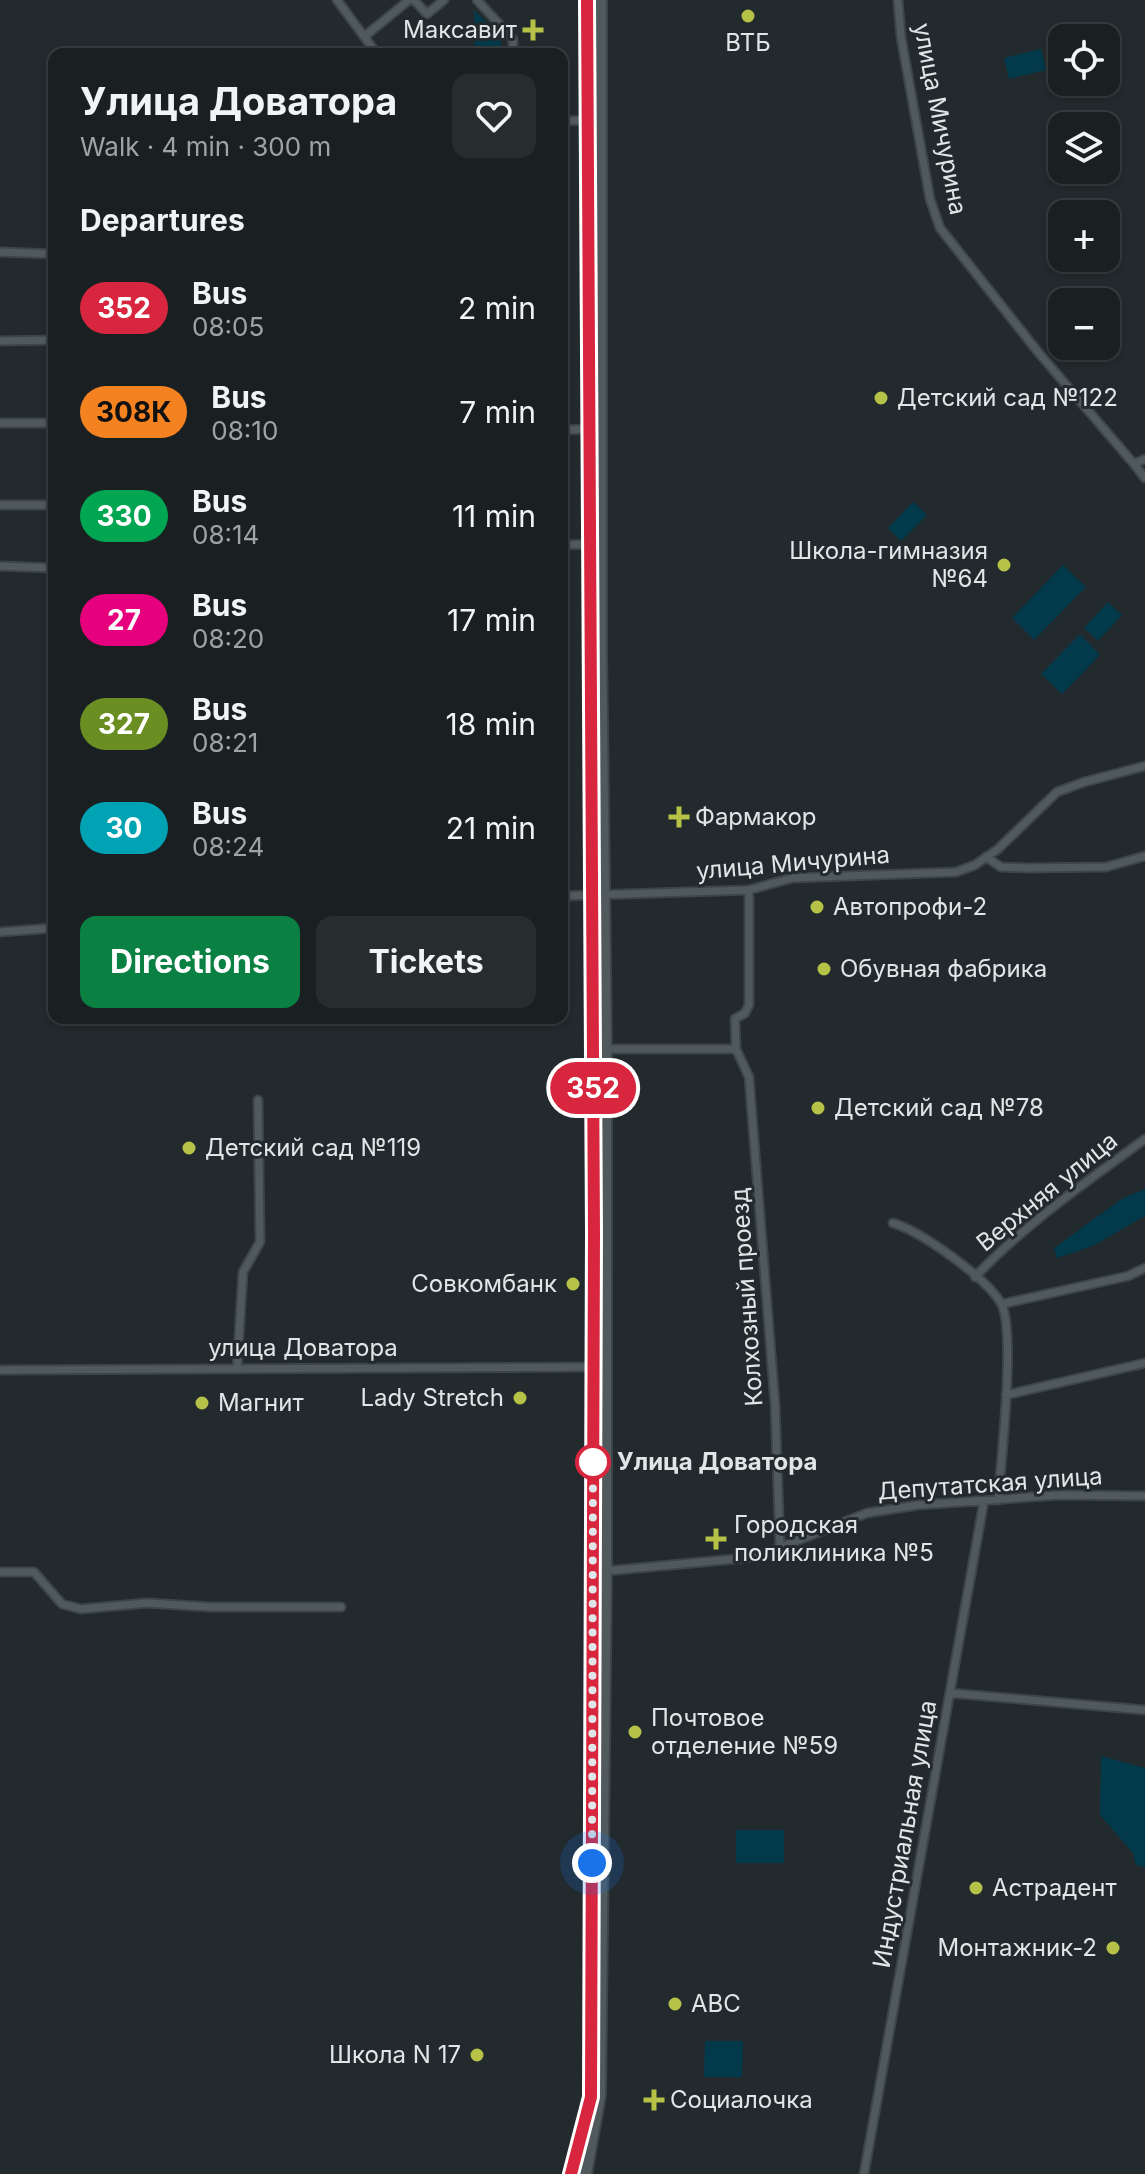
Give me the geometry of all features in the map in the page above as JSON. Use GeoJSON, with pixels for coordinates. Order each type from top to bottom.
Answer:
{"type":"FeatureCollection","features":[{"type":"Feature","properties":{"kind":"main road"},"geometry":{"type":"LineString","coordinates":[[586,2174],[600,2095],[606,1571],[606,1049],[598,895],[591,544],[587,0]]}},
{"type":"Feature","properties":{"kind":"main road"},"geometry":{"type":"LineString","coordinates":[[571,2174],[591,2097],[593,1367],[601,651],[601,0]]}},
{"type":"Feature","properties":{"kind":"street"},"geometry":{"type":"LineString","coordinates":[[337,0],[373,48]]}},
{"type":"Feature","properties":{"kind":"street"},"geometry":{"type":"LineString","coordinates":[[365,36],[411,0],[427,14],[444,0]]}},
{"type":"Feature","properties":{"kind":"street"},"geometry":{"type":"LineString","coordinates":[[477,0],[513,39],[513,48]]}},
{"type":"Feature","properties":{"kind":"street","name":"улица Мичурина"},"geometry":{"type":"LineString","coordinates":[[898,0],[901,37],[930,199],[940,228],[1038,352],[1145,478]]}},
{"type":"Feature","properties":{"kind":"street"},"geometry":{"type":"LineString","coordinates":[[568,121],[589,120]]}},
{"type":"Feature","properties":{"kind":"street"},"geometry":{"type":"LineString","coordinates":[[0,252],[48,254]]}},
{"type":"Feature","properties":{"kind":"street"},"geometry":{"type":"LineString","coordinates":[[0,341],[48,340]]}},
{"type":"Feature","properties":{"kind":"street"},"geometry":{"type":"LineString","coordinates":[[0,423],[48,423]]}},
{"type":"Feature","properties":{"kind":"street"},"geometry":{"type":"LineString","coordinates":[[568,430],[590,429]]}},
{"type":"Feature","properties":{"kind":"street"},"geometry":{"type":"LineString","coordinates":[[1134,464],[1145,459]]}},
{"type":"Feature","properties":{"kind":"street"},"geometry":{"type":"LineString","coordinates":[[0,505],[48,505]]}},
{"type":"Feature","properties":{"kind":"street"},"geometry":{"type":"LineString","coordinates":[[568,545],[591,544]]}},
{"type":"Feature","properties":{"kind":"street"},"geometry":{"type":"LineString","coordinates":[[0,566],[48,568]]}},
{"type":"Feature","properties":{"kind":"street","name":"улица Мичурина"},"geometry":{"type":"LineString","coordinates":[[568,896],[749,890],[792,878],[952,873],[975,865],[986,857],[1023,828],[1057,792],[1145,766]]}},
{"type":"Feature","properties":{"kind":"street"},"geometry":{"type":"LineString","coordinates":[[986,857],[1001,867],[1027,868],[1106,867],[1145,856]]}},
{"type":"Feature","properties":{"kind":"street"},"geometry":{"type":"LineString","coordinates":[[606,1049],[736,1049],[735,1019],[745,1013],[749,1005],[749,890]]}},
{"type":"Feature","properties":{"kind":"street"},"geometry":{"type":"LineString","coordinates":[[0,932],[48,928]]}},
{"type":"Feature","properties":{"kind":"street","name":"Колхозный проезд"},"geometry":{"type":"LineString","coordinates":[[736,1049],[749,1077],[775,1404],[780,1546]]}},
{"type":"Feature","properties":{"kind":"street"},"geometry":{"type":"LineString","coordinates":[[237,1368],[243,1272],[260,1242],[258,1100]]}},
{"type":"Feature","properties":{"kind":"street","name":"Верхняя улица"},"geometry":{"type":"LineString","coordinates":[[975,1277],[1043,1215],[1145,1139]]}},
{"type":"Feature","properties":{"kind":"street"},"geometry":{"type":"LineString","coordinates":[[893,1223],[913,1229],[939,1246],[1002,1304],[1006,1324],[1006,1395],[998,1500]]}},
{"type":"Feature","properties":{"kind":"street"},"geometry":{"type":"LineString","coordinates":[[1002,1304],[1128,1276],[1145,1268]]}},
{"type":"Feature","properties":{"kind":"street"},"geometry":{"type":"LineString","coordinates":[[1006,1395],[1145,1363]]}},
{"type":"Feature","properties":{"kind":"street","name":"улица Доватора"},"geometry":{"type":"LineString","coordinates":[[0,1370],[606,1366]]}},
{"type":"Feature","properties":{"kind":"street","name":"Депутатская улица"},"geometry":{"type":"LineString","coordinates":[[606,1571],[756,1557],[867,1513],[918,1505],[1059,1495],[1145,1496]]}},
{"type":"Feature","properties":{"kind":"street","name":"Индустриальная улица"},"geometry":{"type":"LineString","coordinates":[[864,2174],[984,1501]]}},
{"type":"Feature","properties":{"kind":"street"},"geometry":{"type":"LineString","coordinates":[[0,1572],[34,1572],[62,1604],[81,1609],[147,1603],[211,1607],[341,1607]]}},
{"type":"Feature","properties":{"kind":"street"},"geometry":{"type":"LineString","coordinates":[[950,1693],[1145,1710]]}},
{"type":"Feature","properties":{"kind":"shaded area"},"geometry":{"type":"Polygon","coordinates":[[[474,10],[501,36],[501,48],[475,48],[474,10]]]}},
{"type":"Feature","properties":{"kind":"shaded area"},"geometry":{"type":"Polygon","coordinates":[[[1041,49],[1046,70],[1009,79],[1004,58],[1041,49]]]}},
{"type":"Feature","properties":{"kind":"shaded area"},"geometry":{"type":"Polygon","coordinates":[[[913,502],[927,515],[901,541],[888,528],[913,502]]]}},
{"type":"Feature","properties":{"kind":"shaded area"},"geometry":{"type":"Polygon","coordinates":[[[1063,565],[1086,587],[1034,640],[1012,618],[1063,565]]]}},
{"type":"Feature","properties":{"kind":"shaded area"},"geometry":{"type":"Polygon","coordinates":[[[1108,602],[1122,615],[1098,641],[1084,628],[1108,602]]]}},
{"type":"Feature","properties":{"kind":"shaded area"},"geometry":{"type":"Polygon","coordinates":[[[1080,634],[1100,655],[1062,694],[1041,674],[1080,634]]]}},
{"type":"Feature","properties":{"kind":"shaded area"},"geometry":{"type":"Polygon","coordinates":[[[1145,1189],[1145,1216],[1093,1246],[1057,1258],[1054,1248],[1123,1198],[1145,1189]]]}},
{"type":"Feature","properties":{"kind":"shaded area"},"geometry":{"type":"Polygon","coordinates":[[[1101,1756],[1145,1768],[1145,1867],[1136,1865],[1133,1853],[1100,1815],[1101,1756]]]}},
{"type":"Feature","properties":{"kind":"shaded area"},"geometry":{"type":"Polygon","coordinates":[[[736,1830],[784,1830],[784,1863],[736,1863],[736,1830]]]}},
{"type":"Feature","properties":{"kind":"shaded area"},"geometry":{"type":"Polygon","coordinates":[[[705,2041],[743,2041],[742,2077],[704,2077],[705,2041]]]}},
{"type":"Feature","properties":{"kind":"bus line","name":"352"},"geometry":{"type":"LineString","coordinates":[[571,2174],[591,2097],[594,1233],[587,0]]}},
{"type":"Feature","properties":{"kind":"place","name":"ВТБ"},"geometry":{"type":"Point","coordinates":[748,16]}},
{"type":"Feature","properties":{"kind":"place","name":"Максавит"},"geometry":{"type":"Point","coordinates":[533,30]}},
{"type":"Feature","properties":{"kind":"place","name":"Детский сад №122"},"geometry":{"type":"Point","coordinates":[881,398]}},
{"type":"Feature","properties":{"kind":"place","name":"Школа-гимназия №64"},"geometry":{"type":"Point","coordinates":[1004,565]}},
{"type":"Feature","properties":{"kind":"place","name":"Фармакор"},"geometry":{"type":"Point","coordinates":[679,817]}},
{"type":"Feature","properties":{"kind":"place","name":"Автопрофи-2"},"geometry":{"type":"Point","coordinates":[817,907]}},
{"type":"Feature","properties":{"kind":"place","name":"Обувная фабрика"},"geometry":{"type":"Point","coordinates":[824,969]}},
{"type":"Feature","properties":{"kind":"place","name":"Детский сад №78"},"geometry":{"type":"Point","coordinates":[818,1108]}},
{"type":"Feature","properties":{"kind":"place","name":"Детский сад №119"},"geometry":{"type":"Point","coordinates":[189,1148]}},
{"type":"Feature","properties":{"kind":"place","name":"Совкомбанк"},"geometry":{"type":"Point","coordinates":[573,1284]}},
{"type":"Feature","properties":{"kind":"place","name":"Lady Stretch"},"geometry":{"type":"Point","coordinates":[520,1398]}},
{"type":"Feature","properties":{"kind":"place","name":"Магнит"},"geometry":{"type":"Point","coordinates":[202,1403]}},
{"type":"Feature","properties":{"kind":"place","name":"Улица Доватора"},"geometry":{"type":"Point","coordinates":[593,1462]}},
{"type":"Feature","properties":{"kind":"place","name":"Городская поликлиника №5"},"geometry":{"type":"Point","coordinates":[716,1539]}},
{"type":"Feature","properties":{"kind":"place","name":"Почтовое отделение №59"},"geometry":{"type":"Point","coordinates":[635,1732]}},
{"type":"Feature","properties":{"kind":"place","name":"Астрадент"},"geometry":{"type":"Point","coordinates":[976,1888]}},
{"type":"Feature","properties":{"kind":"place","name":"Монтажник-2"},"geometry":{"type":"Point","coordinates":[1113,1948]}},
{"type":"Feature","properties":{"kind":"place","name":"АВС"},"geometry":{"type":"Point","coordinates":[675,2004]}},
{"type":"Feature","properties":{"kind":"place","name":"Школа N 17"},"geometry":{"type":"Point","coordinates":[477,2055]}},
{"type":"Feature","properties":{"kind":"place","name":"Социалочка"},"geometry":{"type":"Point","coordinates":[654,2100]}},
{"type":"Feature","properties":{"kind":"route"},"geometry":{"type":"LineString","coordinates":[[592,1863],[593,1458],[593,1462]]}}]}
